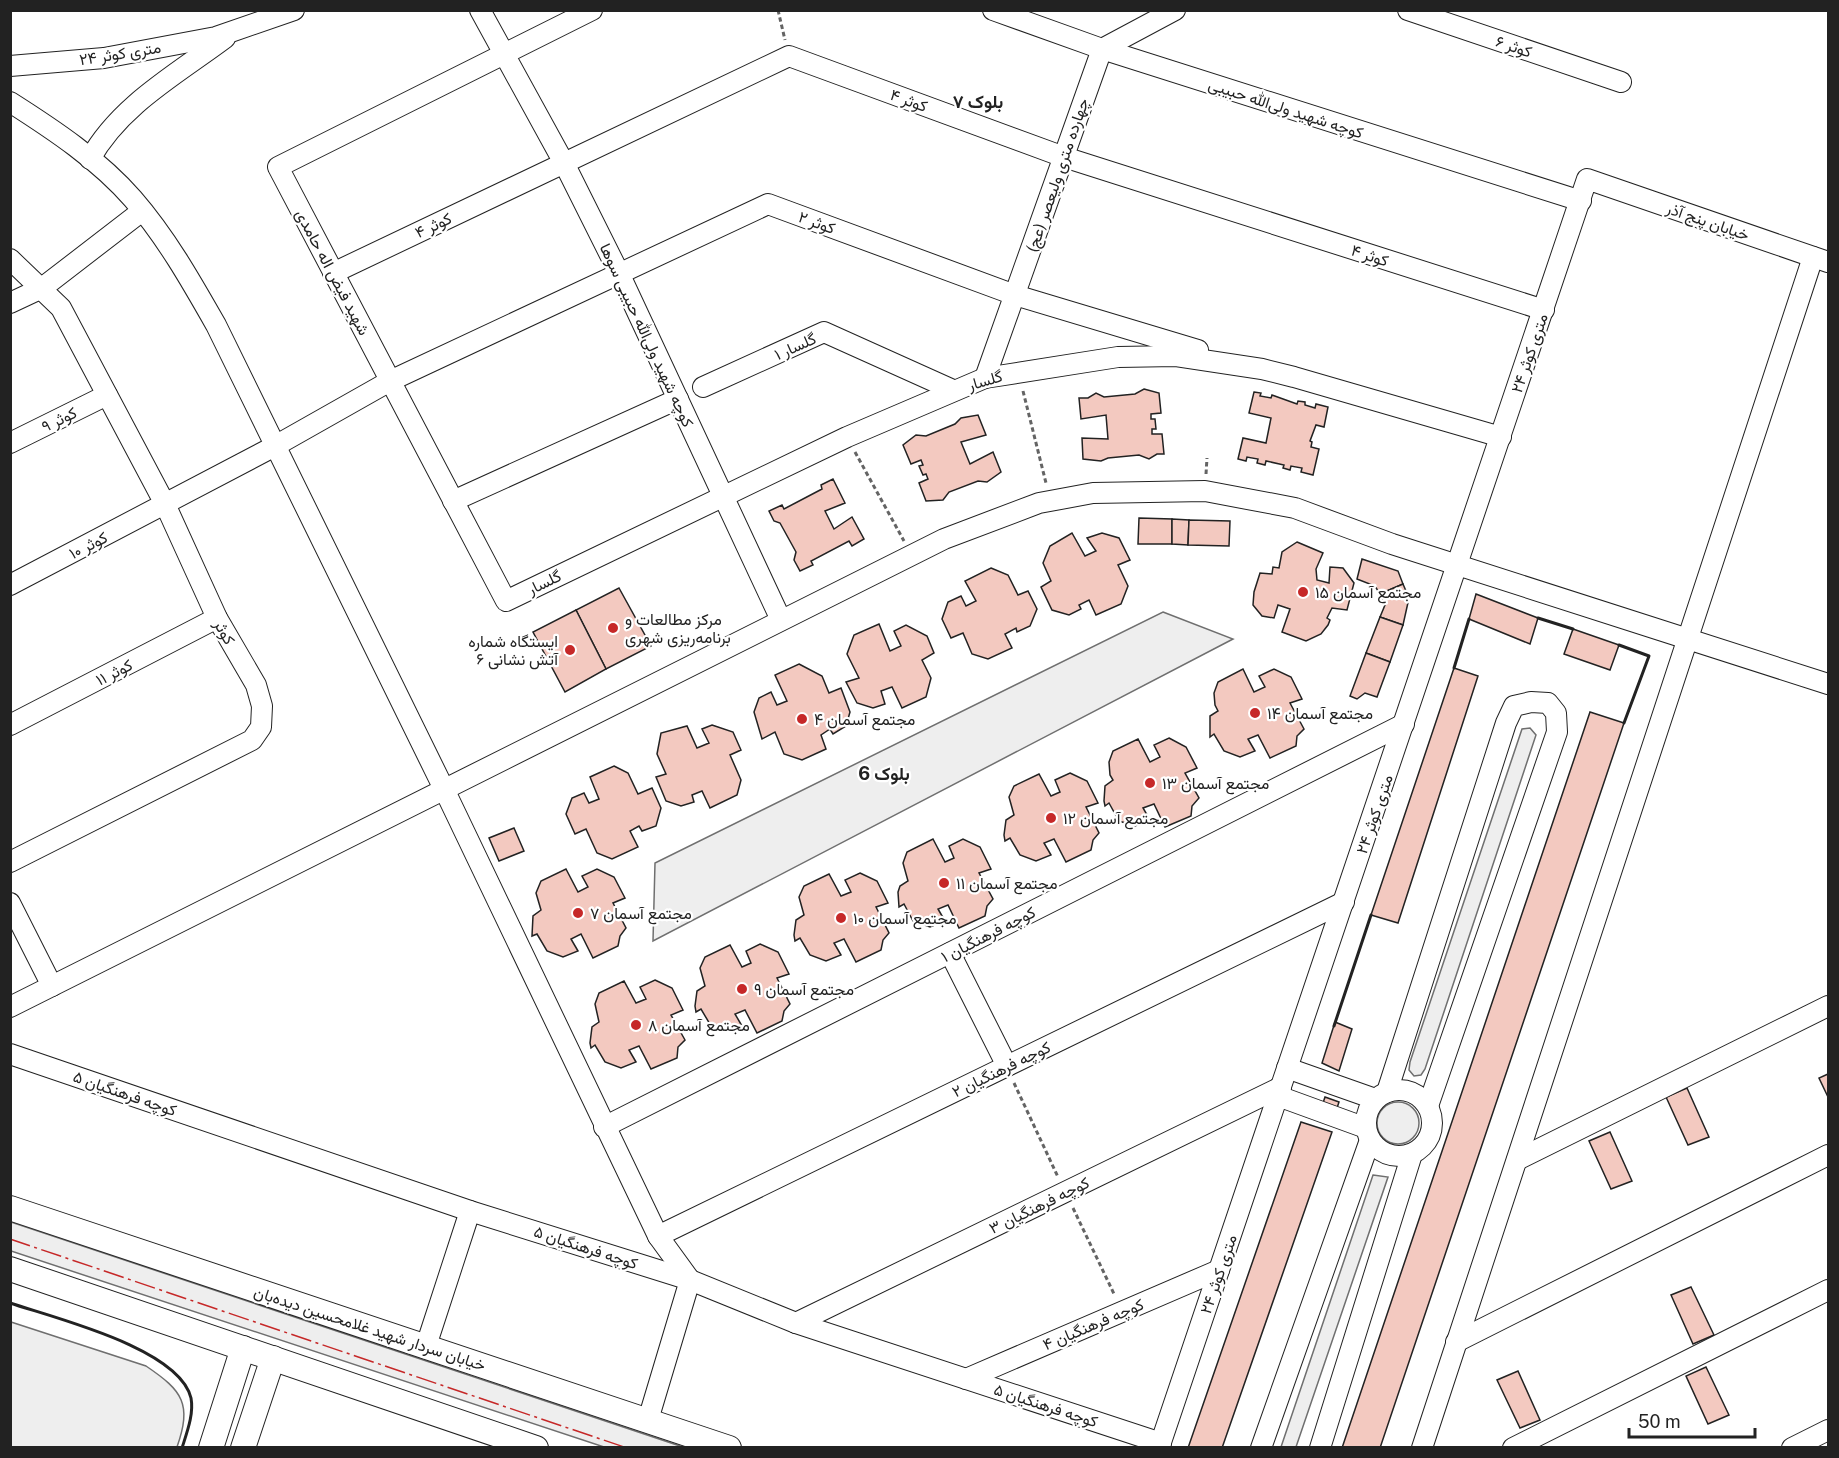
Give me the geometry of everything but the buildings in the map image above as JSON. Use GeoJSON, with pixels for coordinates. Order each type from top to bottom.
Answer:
{"type":"FeatureCollection","features":[{"type":"Feature","properties":{"kind":"main road","name":"خیابان سردار شهید غلامحسین دیده‌بان"},"geometry":{"type":"LineString","coordinates":[[10,1208],[729,1448]]}},
{"type":"Feature","properties":{"kind":"main road"},"geometry":{"type":"LineString","coordinates":[[10,1269],[536,1448]]}},
{"type":"Feature","properties":{"kind":"main road"},"geometry":{"type":"LineString","coordinates":[[211,1448],[243,1348]]}},
{"type":"Feature","properties":{"kind":"main road"},"geometry":{"type":"LineString","coordinates":[[243,1448],[273,1358]]}},
{"type":"Feature","properties":{"kind":"street","name":"۲۴ متری کوثر"},"geometry":{"type":"LineString","coordinates":[[10,66],[104,58],[229,34],[294,10]]}},
{"type":"Feature","properties":{"kind":"street","name":"کوچه شهید ولی‌الله حبیبی سوها"},"geometry":{"type":"LineString","coordinates":[[480,10],[564,163],[619,273],[781,620]]}},
{"type":"Feature","properties":{"kind":"street"},"geometry":{"type":"LineString","coordinates":[[503,55],[592,10]]}},
{"type":"Feature","properties":{"kind":"street","name":"کوچه شهید ولی‌الله حبیبی"},"geometry":{"type":"LineString","coordinates":[[993,10],[1102,49],[1581,201]]}},
{"type":"Feature","properties":{"kind":"street"},"geometry":{"type":"LineString","coordinates":[[1102,49],[1175,10]]}},
{"type":"Feature","properties":{"kind":"street","name":"کوثر ۶"},"geometry":{"type":"LineString","coordinates":[[1408,10],[1621,82]]}},
{"type":"Feature","properties":{"kind":"street","name":"۲۴ متری کوثر"},"geometry":{"type":"LineString","coordinates":[[90,159],[102,137],[121,117],[229,34]]}},
{"type":"Feature","properties":{"kind":"street","name":"چهارده متری ولیعصر (عج)"},"geometry":{"type":"LineString","coordinates":[[985,378],[1102,49]]}},
{"type":"Feature","properties":{"kind":"street","name":"شهید فیض اله حامدی"},"geometry":{"type":"LineString","coordinates":[[503,55],[278,167],[506,601]]}},
{"type":"Feature","properties":{"kind":"street","name":"کوثر ۴"},"geometry":{"type":"LineString","coordinates":[[333,273],[789,56],[1064,157],[1544,310]]}},
{"type":"Feature","properties":{"kind":"street"},"geometry":{"type":"LineString","coordinates":[[10,102],[51,128],[90,159],[132,198],[174,253],[216,325],[444,789],[658,1236],[690,1280],[648,1420]]}},
{"type":"Feature","properties":{"kind":"street","name":"۲۴ متری کوثر"},"geometry":{"type":"LineString","coordinates":[[1160,1445],[1587,179]]}},
{"type":"Feature","properties":{"kind":"street","name":"خیابان پنج آذر"},"geometry":{"type":"LineString","coordinates":[[1587,179],[1821,260]]}},
{"type":"Feature","properties":{"kind":"street","name":"کوثر ۲"},"geometry":{"type":"LineString","coordinates":[[275,446],[390,381],[768,204],[1015,295],[1262,369]]}},
{"type":"Feature","properties":{"kind":"street"},"geometry":{"type":"LineString","coordinates":[[10,303],[42,288],[142,211]]}},
{"type":"Feature","properties":{"kind":"street","name":"کوثر"},"geometry":{"type":"LineString","coordinates":[[10,259],[61,308],[165,504],[217,618],[256,685],[262,706],[261,727],[252,740],[10,862]]}},
{"type":"Feature","properties":{"kind":"street"},"geometry":{"type":"LineString","coordinates":[[1422,1448],[1689,639],[1821,260]]}},
{"type":"Feature","properties":{"kind":"street","name":"گلسار ۱"},"geometry":{"type":"LineString","coordinates":[[703,387],[824,332],[953,390]]}},
{"type":"Feature","properties":{"kind":"street","name":"گلسار"},"geometry":{"type":"LineString","coordinates":[[506,601],[847,437],[953,390],[985,378],[1018,372],[1118,357],[1176,356],[1262,369],[1501,437]]}},
{"type":"Feature","properties":{"kind":"street","name":"کوثر ۹"},"geometry":{"type":"LineString","coordinates":[[10,443],[107,395]]}},
{"type":"Feature","properties":{"kind":"street"},"geometry":{"type":"LineString","coordinates":[[453,501],[678,399]]}},
{"type":"Feature","properties":{"kind":"street","name":"کوثر ۱۰"},"geometry":{"type":"LineString","coordinates":[[10,585],[275,446]]}},
{"type":"Feature","properties":{"kind":"street"},"geometry":{"type":"LineString","coordinates":[[10,1007],[944,539],[1050,501],[1093,493],[1205,491],[1295,508],[1458,565],[1828,684]]}},
{"type":"Feature","properties":{"kind":"street","name":"کوثر ۱۱"},"geometry":{"type":"LineString","coordinates":[[10,725],[217,618]]}},
{"type":"Feature","properties":{"kind":"street"},"geometry":{"type":"LineString","coordinates":[[1261,1448],[1368,1134],[1368,1112],[1381,1096],[1506,723],[1514,706],[1531,702],[1548,703],[1556,714],[1557,732],[1428,1106]]}},
{"type":"Feature","properties":{"kind":"street","name":"کوچه فرهنگیان ۱"},"geometry":{"type":"LineString","coordinates":[[604,1127],[1404,724]]}},
{"type":"Feature","properties":{"kind":"street","name":"کوچه فرهنگیان ۲"},"geometry":{"type":"LineString","coordinates":[[658,1236],[1344,902]]}},
{"type":"Feature","properties":{"kind":"street"},"geometry":{"type":"LineString","coordinates":[[10,903],[52,986]]}},
{"type":"Feature","properties":{"kind":"street"},"geometry":{"type":"LineString","coordinates":[[950,953],[1007,1066]]}},
{"type":"Feature","properties":{"kind":"street"},"geometry":{"type":"LineString","coordinates":[[1517,1160],[1828,1006]]}},
{"type":"Feature","properties":{"kind":"street","name":"کوچه فرهنگیان ۵"},"geometry":{"type":"LineString","coordinates":[[10,1054],[470,1210],[690,1280],[796,1323],[1160,1445]]}},
{"type":"Feature","properties":{"kind":"street"},"geometry":{"type":"LineString","coordinates":[[1282,1084],[1381,1096],[1396,1090],[1414,1093],[1428,1106],[1433,1124],[1426,1142],[1412,1154],[1320,1448]]}},
{"type":"Feature","properties":{"kind":"street"},"geometry":{"type":"LineString","coordinates":[[1282,1084],[1368,1134],[1384,1152],[1393,1155],[1412,1154]]}},
{"type":"Feature","properties":{"kind":"street","name":"کوچه فرهنگیان ۳"},"geometry":{"type":"LineString","coordinates":[[796,1323],[1282,1084]]}},
{"type":"Feature","properties":{"kind":"street"},"geometry":{"type":"LineString","coordinates":[[1456,1342],[1828,1155]]}},
{"type":"Feature","properties":{"kind":"street"},"geometry":{"type":"LineString","coordinates":[[426,1346],[470,1210]]}},
{"type":"Feature","properties":{"kind":"street","name":"کوچه فرهنگیان ۴"},"geometry":{"type":"LineString","coordinates":[[966,1379],[1219,1270]]}},
{"type":"Feature","properties":{"kind":"street"},"geometry":{"type":"LineString","coordinates":[[1513,1448],[1828,1290]]}},
{"type":"Feature","properties":{"kind":"street"},"geometry":{"type":"LineString","coordinates":[[1792,1448],[1828,1430]]}},
{"type":"Feature","properties":{"kind":"path"},"geometry":{"type":"LineString","coordinates":[[778,10],[789,56]]}},
{"type":"Feature","properties":{"kind":"path"},"geometry":{"type":"LineString","coordinates":[[1018,372],[1050,501]]}},
{"type":"Feature","properties":{"kind":"path"},"geometry":{"type":"LineString","coordinates":[[847,437],[911,555]]}},
{"type":"Feature","properties":{"kind":"shaded area"},"geometry":{"type":"Polygon","coordinates":[[[1163,612],[1233,639],[653,941],[655,863],[1163,612]]]}},
{"type":"Feature","properties":{"kind":"shaded area"},"geometry":{"type":"Polygon","coordinates":[[[1530,728],[1536,735],[1425,1069],[1421,1075],[1414,1076],[1409,1070],[1410,1062],[1522,729],[1530,728]]]}},
{"type":"Feature","properties":{"kind":"shaded area"},"geometry":{"type":"Polygon","coordinates":[[[1398,1102],[1406,1103],[1413,1108],[1418,1115],[1418,1131],[1413,1138],[1406,1143],[1398,1144],[1390,1143],[1383,1138],[1378,1131],[1377,1123],[1378,1115],[1383,1108],[1390,1103],[1398,1102]]]}},
{"type":"Feature","properties":{"kind":"shaded area"},"geometry":{"type":"Polygon","coordinates":[[[1373,1175],[1388,1177],[1296,1447],[1281,1447],[1373,1175]]]}},
{"type":"Feature","properties":{"kind":"shaded area"},"geometry":{"type":"Polygon","coordinates":[[[11,1222],[683,1447],[604,1447],[11,1251],[11,1222]]]}},
{"type":"Feature","properties":{"kind":"shaded area"},"geometry":{"type":"Polygon","coordinates":[[[11,1322],[146,1366],[159,1375],[176,1391],[184,1409],[184,1420],[177,1447],[11,1447],[11,1322]]]}},
{"type":"Feature","properties":{"kind":"wall"},"geometry":{"type":"LineString","coordinates":[[1538,618],[1573,629]]}},
{"type":"Feature","properties":{"kind":"wall"},"geometry":{"type":"LineString","coordinates":[[1454,668],[1469,619]]}},
{"type":"Feature","properties":{"kind":"wall"},"geometry":{"type":"LineString","coordinates":[[1619,645],[1649,656],[1624,723]]}},
{"type":"Feature","properties":{"kind":"wall"},"geometry":{"type":"LineString","coordinates":[[1334,1026],[1371,915]]}},
{"type":"Feature","properties":{"kind":"wall"},"geometry":{"type":"LineString","coordinates":[[10,1303],[112,1337],[164,1364],[182,1380],[191,1398],[191,1417],[182,1448]]}},
{"type":"Feature","properties":{"kind":"power"},"geometry":{"type":"LineString","coordinates":[[10,1239],[627,1448]]}},
{"type":"Feature","properties":{"kind":"place","name":"مجتمع آسمان ۱۵"},"geometry":{"type":"Point","coordinates":[1303,592]}},
{"type":"Feature","properties":{"kind":"place","name":"مرکز مطالعات و برنامه‌ریزی شهری"},"geometry":{"type":"Point","coordinates":[613,628]}},
{"type":"Feature","properties":{"kind":"place","name":"ایستگاه شماره ۶ آتش نشانی"},"geometry":{"type":"Point","coordinates":[570,650]}},
{"type":"Feature","properties":{"kind":"place","name":"مجتمع آسمان ۱۴"},"geometry":{"type":"Point","coordinates":[1255,713]}},
{"type":"Feature","properties":{"kind":"place","name":"مجتمع آسمان ۴"},"geometry":{"type":"Point","coordinates":[802,719]}},
{"type":"Feature","properties":{"kind":"place","name":"مجتمع آسمان ۱۳"},"geometry":{"type":"Point","coordinates":[1150,783]}},
{"type":"Feature","properties":{"kind":"place","name":"مجتمع آسمان ۱۲"},"geometry":{"type":"Point","coordinates":[1051,818]}},
{"type":"Feature","properties":{"kind":"place","name":"مجتمع آسمان ۱۱"},"geometry":{"type":"Point","coordinates":[944,883]}},
{"type":"Feature","properties":{"kind":"place","name":"مجتمع آسمان ۷"},"geometry":{"type":"Point","coordinates":[578,913]}},
{"type":"Feature","properties":{"kind":"place","name":"مجتمع آسمان ۱۰"},"geometry":{"type":"Point","coordinates":[841,918]}},
{"type":"Feature","properties":{"kind":"place","name":"مجتمع آسمان ۹"},"geometry":{"type":"Point","coordinates":[742,989]}},
{"type":"Feature","properties":{"kind":"place","name":"مجتمع آسمان ۸"},"geometry":{"type":"Point","coordinates":[636,1025]}},
{"type":"Feature","properties":{"kind":"district","name":"بلوک ۷"},"geometry":{"type":"Point","coordinates":[978,102]}},
{"type":"Feature","properties":{"kind":"district","name":"بلوک 6"},"geometry":{"type":"Point","coordinates":[884,774]}}]}
